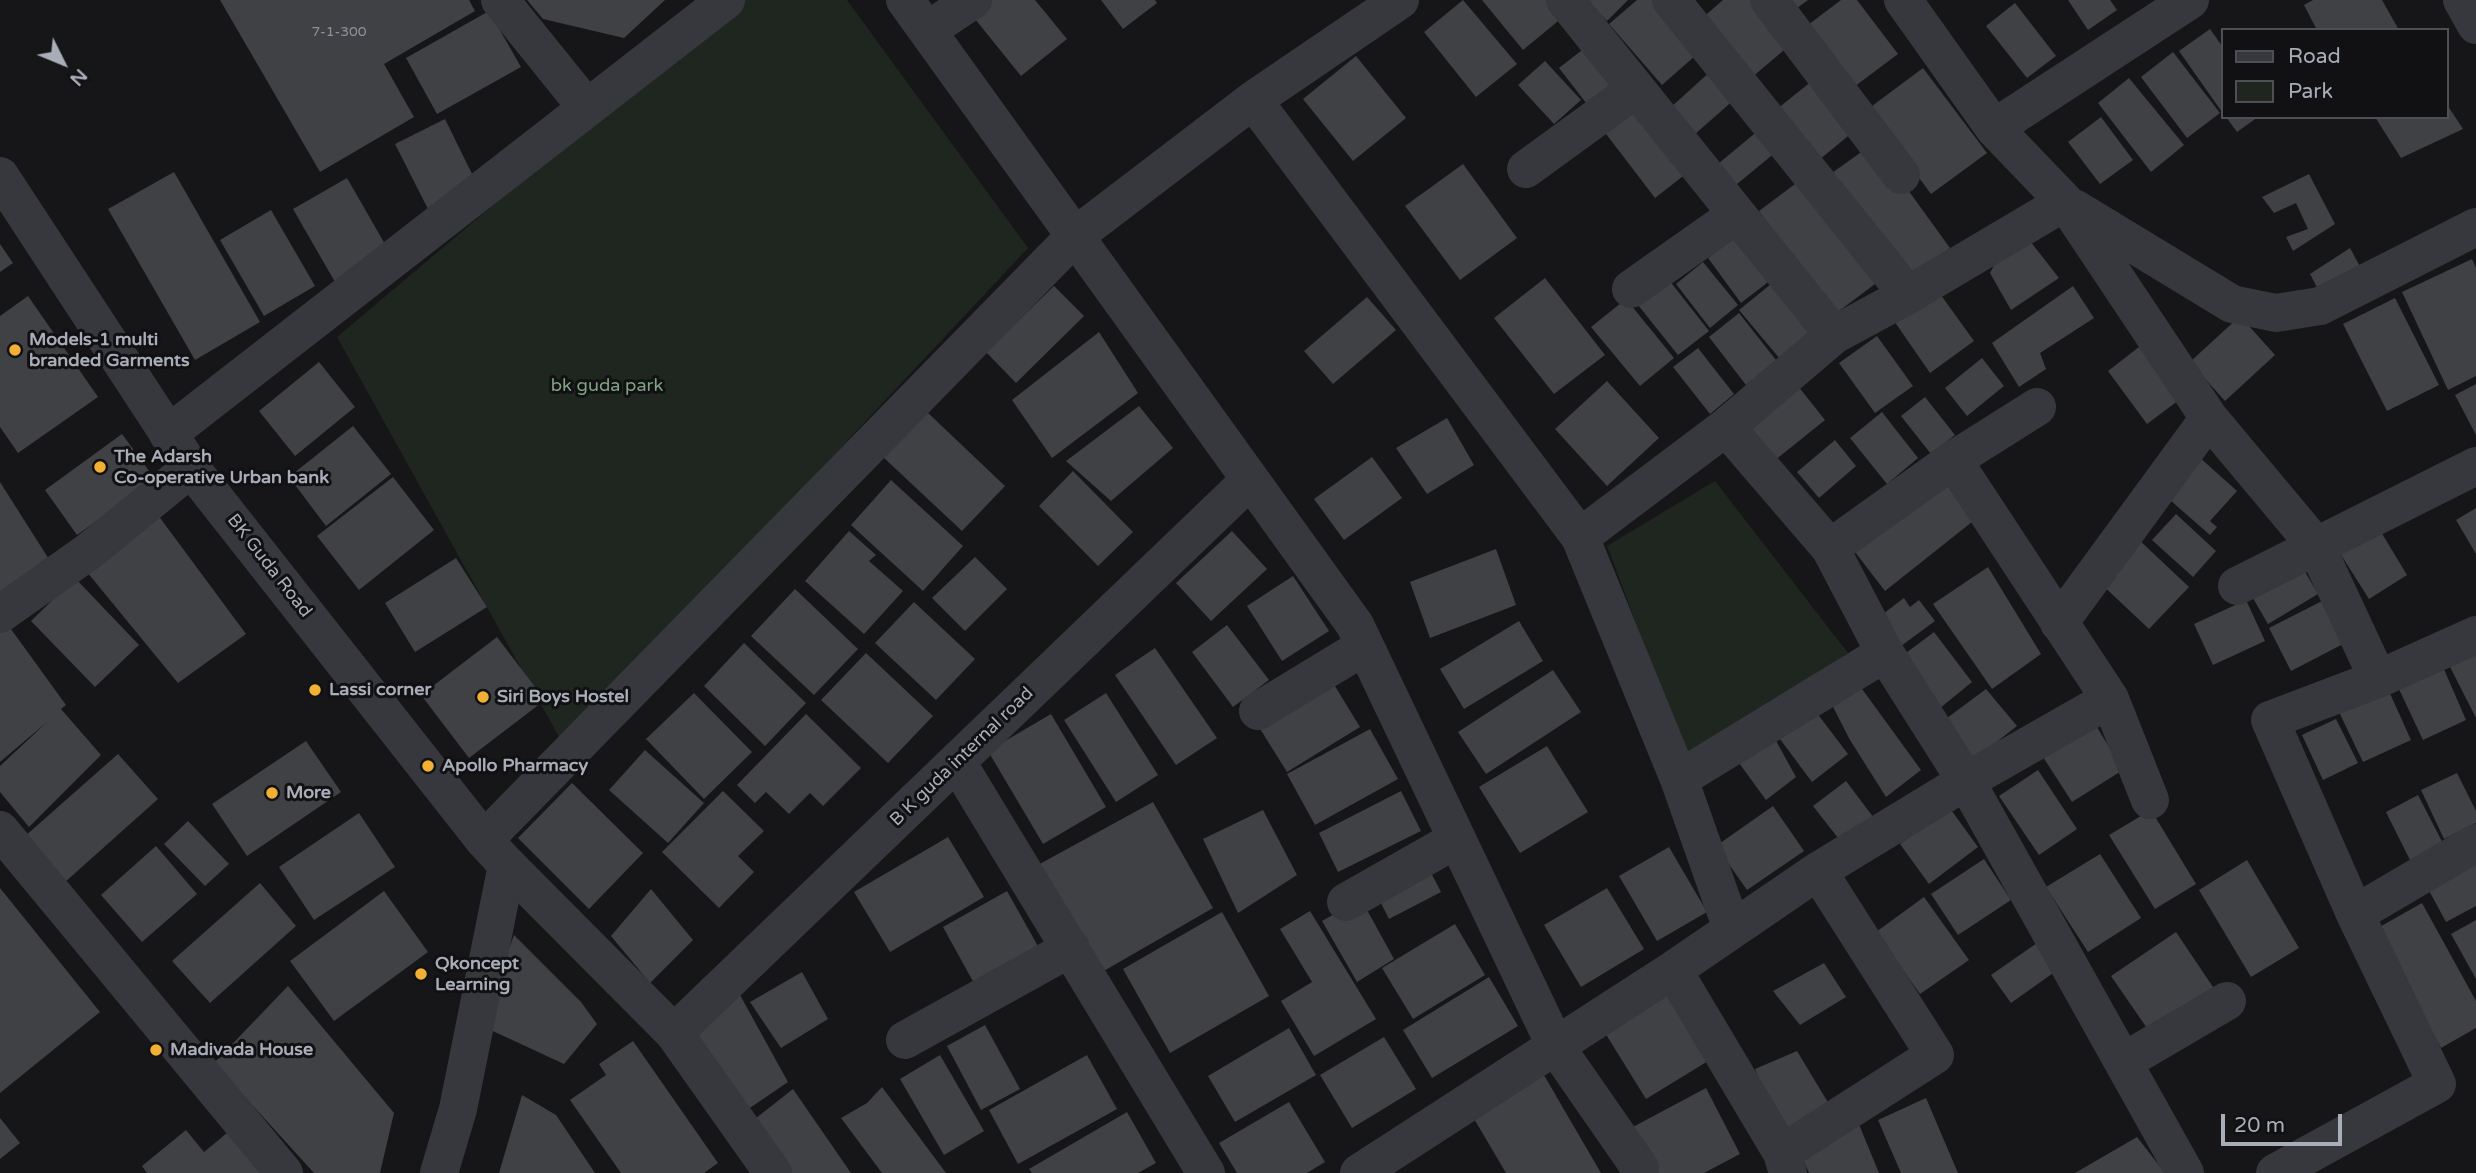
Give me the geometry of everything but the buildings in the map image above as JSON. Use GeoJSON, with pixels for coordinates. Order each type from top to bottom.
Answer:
{"type":"FeatureCollection","features":[{"type":"Feature","properties":{"kind":"street"},"geometry":{"type":"LineString","coordinates":[[500,0],[587,108]]}},
{"type":"Feature","properties":{"kind":"street"},"geometry":{"type":"LineString","coordinates":[[168,434],[726,0]]}},
{"type":"Feature","properties":{"kind":"street"},"geometry":{"type":"LineString","coordinates":[[905,0],[1355,625],[1556,1047],[1640,1168]]}},
{"type":"Feature","properties":{"kind":"street"},"geometry":{"type":"LineString","coordinates":[[928,30],[973,0]]}},
{"type":"Feature","properties":{"kind":"street"},"geometry":{"type":"LineString","coordinates":[[439,1173],[458,1109],[495,852],[1075,236],[1253,100],[1400,0]]}},
{"type":"Feature","properties":{"kind":"street"},"geometry":{"type":"LineString","coordinates":[[1565,0],[1834,335]]}},
{"type":"Feature","properties":{"kind":"street"},"geometry":{"type":"LineString","coordinates":[[1671,0],[1908,295]]}},
{"type":"Feature","properties":{"kind":"street"},"geometry":{"type":"LineString","coordinates":[[1769,0],[1901,175]]}},
{"type":"Feature","properties":{"kind":"street"},"geometry":{"type":"LineString","coordinates":[[1903,0],[1994,128],[2065,202],[2209,418],[2316,545],[2378,679]]}},
{"type":"Feature","properties":{"kind":"street"},"geometry":{"type":"LineString","coordinates":[[1994,128],[2190,0]]}},
{"type":"Feature","properties":{"kind":"street"},"geometry":{"type":"LineString","coordinates":[[2462,0],[2476,25]]}},
{"type":"Feature","properties":{"kind":"street"},"geometry":{"type":"LineString","coordinates":[[1525,169],[1636,89]]}},
{"type":"Feature","properties":{"kind":"street"},"geometry":{"type":"LineString","coordinates":[[1253,100],[1580,537],[1679,779],[1732,929]]}},
{"type":"Feature","properties":{"kind":"street","name":"BK Guda Road"},"geometry":{"type":"LineString","coordinates":[[0,176],[191,468],[495,852],[674,1033],[773,1173]]}},
{"type":"Feature","properties":{"kind":"street"},"geometry":{"type":"LineString","coordinates":[[1580,537],[1726,428],[1834,335],[1908,295],[2065,202]]}},
{"type":"Feature","properties":{"kind":"street"},"geometry":{"type":"LineString","coordinates":[[2065,202],[2232,304],[2276,313],[2320,306],[2476,227]]}},
{"type":"Feature","properties":{"kind":"street"},"geometry":{"type":"LineString","coordinates":[[1631,289],[1736,215]]}},
{"type":"Feature","properties":{"kind":"street"},"geometry":{"type":"LineString","coordinates":[[1830,548],[1954,460],[2037,407]]}},
{"type":"Feature","properties":{"kind":"street"},"geometry":{"type":"LineString","coordinates":[[2059,623],[2209,418]]}},
{"type":"Feature","properties":{"kind":"street"},"geometry":{"type":"LineString","coordinates":[[1726,428],[1830,548],[1885,653],[1966,780],[2185,1173]]}},
{"type":"Feature","properties":{"kind":"street"},"geometry":{"type":"LineString","coordinates":[[1954,460],[2110,699],[2150,800]]}},
{"type":"Feature","properties":{"kind":"street"},"geometry":{"type":"LineString","coordinates":[[2237,586],[2476,466]]}},
{"type":"Feature","properties":{"kind":"street"},"geometry":{"type":"LineString","coordinates":[[0,614],[89,552],[191,468]]}},
{"type":"Feature","properties":{"kind":"street","name":"B K guda internal road"},"geometry":{"type":"LineString","coordinates":[[674,1033],[1250,480]]}},
{"type":"Feature","properties":{"kind":"street"},"geometry":{"type":"LineString","coordinates":[[2275,1173],[2437,1084],[2355,914],[2270,720],[2378,679],[2476,635]]}},
{"type":"Feature","properties":{"kind":"street"},"geometry":{"type":"LineString","coordinates":[[1258,711],[1365,646]]}},
{"type":"Feature","properties":{"kind":"street"},"geometry":{"type":"LineString","coordinates":[[1679,779],[1885,653]]}},
{"type":"Feature","properties":{"kind":"street"},"geometry":{"type":"LineString","coordinates":[[1359,1173],[1674,970],[1818,871],[1966,780],[2110,699]]}},
{"type":"Feature","properties":{"kind":"street"},"geometry":{"type":"LineString","coordinates":[[957,762],[1206,1173]]}},
{"type":"Feature","properties":{"kind":"street"},"geometry":{"type":"LineString","coordinates":[[0,830],[284,1173]]}},
{"type":"Feature","properties":{"kind":"street"},"geometry":{"type":"LineString","coordinates":[[1346,902],[1457,839]]}},
{"type":"Feature","properties":{"kind":"street"},"geometry":{"type":"LineString","coordinates":[[2355,914],[2476,843]]}},
{"type":"Feature","properties":{"kind":"street"},"geometry":{"type":"LineString","coordinates":[[1674,970],[1785,1163],[1935,1055],[1818,871]]}},
{"type":"Feature","properties":{"kind":"street"},"geometry":{"type":"LineString","coordinates":[[905,1040],[1071,948]]}},
{"type":"Feature","properties":{"kind":"street"},"geometry":{"type":"LineString","coordinates":[[2123,1062],[2227,1001]]}},
{"type":"Feature","properties":{"kind":"green space","name":"bk guda park"},"geometry":{"type":"Polygon","coordinates":[[[736,0],[847,0],[1028,248],[563,744],[337,337],[736,0]]]}},
{"type":"Feature","properties":{"kind":"green space"},"geometry":{"type":"Polygon","coordinates":[[[1715,481],[1848,653],[1688,761],[1607,546],[1715,481]]]}},
{"type":"Feature","properties":{"kind":"place","name":"Models-1 multi branded Garments"},"geometry":{"type":"Point","coordinates":[15,350]}},
{"type":"Feature","properties":{"kind":"place","name":"The Adarsh Co-operative Urban bank"},"geometry":{"type":"Point","coordinates":[100,467]}},
{"type":"Feature","properties":{"kind":"place","name":"Lassi corner"},"geometry":{"type":"Point","coordinates":[315,690]}},
{"type":"Feature","properties":{"kind":"place","name":"Siri Boys Hostel"},"geometry":{"type":"Point","coordinates":[483,697]}},
{"type":"Feature","properties":{"kind":"place","name":"Apollo Pharmacy"},"geometry":{"type":"Point","coordinates":[428,766]}},
{"type":"Feature","properties":{"kind":"place","name":"More"},"geometry":{"type":"Point","coordinates":[272,793]}},
{"type":"Feature","properties":{"kind":"place","name":"Qkoncept Learning"},"geometry":{"type":"Point","coordinates":[421,974]}},
{"type":"Feature","properties":{"kind":"place","name":"Madivada House"},"geometry":{"type":"Point","coordinates":[156,1050]}}]}
